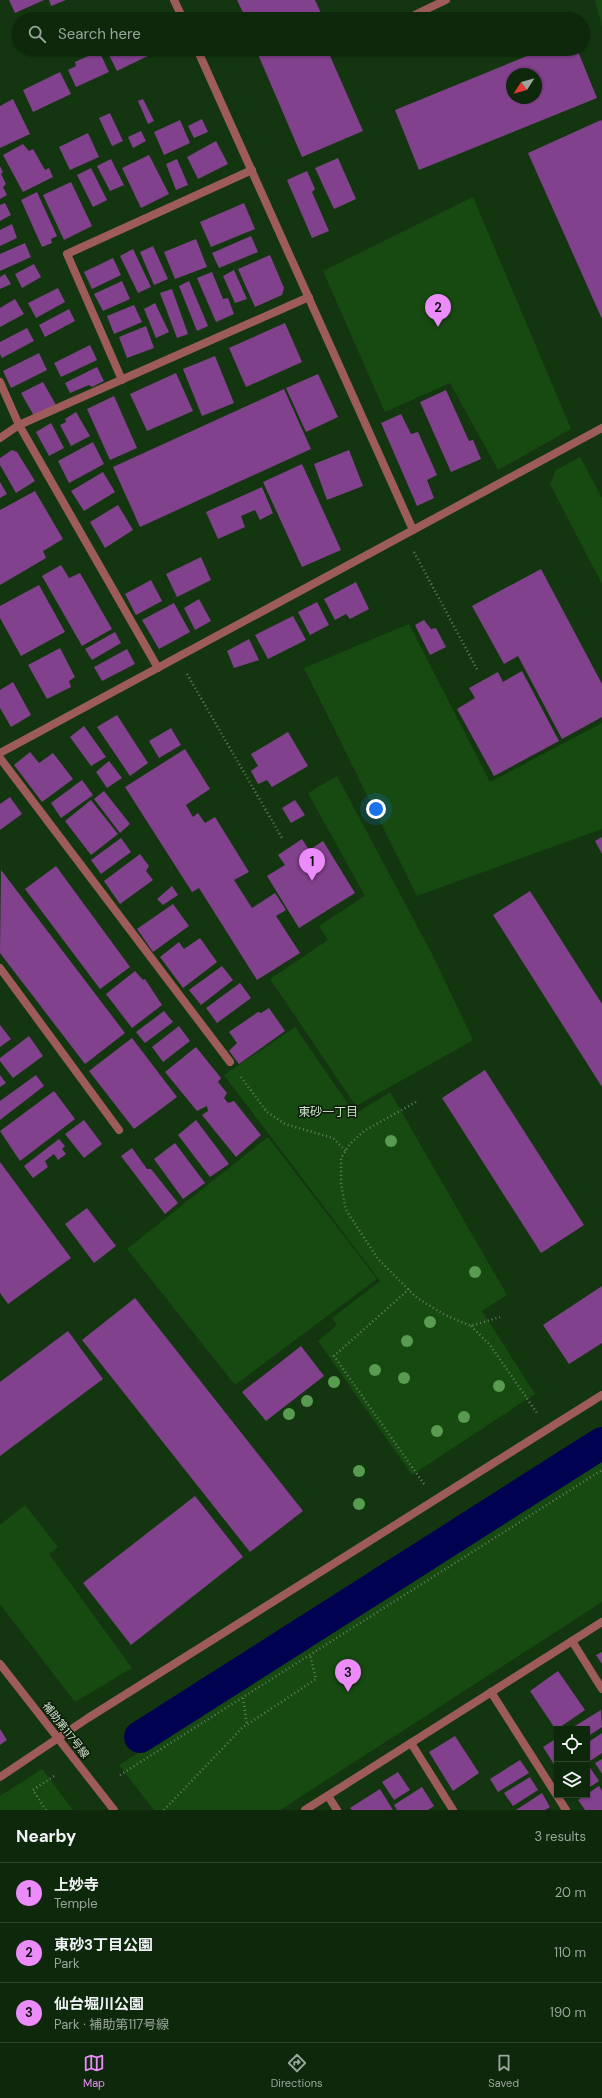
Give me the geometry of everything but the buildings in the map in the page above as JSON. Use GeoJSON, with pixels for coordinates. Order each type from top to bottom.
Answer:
{"type":"FeatureCollection","features":[{"type":"Feature","properties":{"kind":"street"},"geometry":{"type":"LineString","coordinates":[[174,0],[180,12]]}},
{"type":"Feature","properties":{"kind":"street"},"geometry":{"type":"LineString","coordinates":[[421,12],[446,0]]}},
{"type":"Feature","properties":{"kind":"street"},"geometry":{"type":"LineString","coordinates":[[200,56],[413,530]]}},
{"type":"Feature","properties":{"kind":"street"},"geometry":{"type":"LineString","coordinates":[[122,380],[67,254],[252,170]]}},
{"type":"Feature","properties":{"kind":"street"},"geometry":{"type":"LineString","coordinates":[[0,438],[19,424],[309,297]]}},
{"type":"Feature","properties":{"kind":"street"},"geometry":{"type":"LineString","coordinates":[[0,382],[19,424],[158,668]]}},
{"type":"Feature","properties":{"kind":"street"},"geometry":{"type":"LineString","coordinates":[[0,754],[602,428]]}},
{"type":"Feature","properties":{"kind":"street"},"geometry":{"type":"LineString","coordinates":[[0,758],[230,1062]]}},
{"type":"Feature","properties":{"kind":"street"},"geometry":{"type":"LineString","coordinates":[[0,968],[119,1130]]}},
{"type":"Feature","properties":{"kind":"street"},"geometry":{"type":"LineString","coordinates":[[0,1777],[59,1739],[88,1718],[602,1395]]}},
{"type":"Feature","properties":{"kind":"street"},"geometry":{"type":"LineString","coordinates":[[305,1810],[602,1622]]}},
{"type":"Feature","properties":{"kind":"street"},"geometry":{"type":"LineString","coordinates":[[572,1641],[602,1689]]}},
{"type":"Feature","properties":{"kind":"street","name":"補助第117号線"},"geometry":{"type":"LineString","coordinates":[[0,1664],[114,1810]]}},
{"type":"Feature","properties":{"kind":"street"},"geometry":{"type":"LineString","coordinates":[[492,1692],[566,1810]]}},
{"type":"Feature","properties":{"kind":"street"},"geometry":{"type":"LineString","coordinates":[[411,1743],[453,1810]]}},
{"type":"Feature","properties":{"kind":"street"},"geometry":{"type":"LineString","coordinates":[[328,1796],[337,1810]]}},
{"type":"Feature","properties":{"kind":"path"},"geometry":{"type":"LineString","coordinates":[[405,535],[478,671]]}},
{"type":"Feature","properties":{"kind":"path"},"geometry":{"type":"LineString","coordinates":[[176,658],[282,838]]}},
{"type":"Feature","properties":{"kind":"path"},"geometry":{"type":"LineString","coordinates":[[230,1062],[267,1112],[285,1124],[333,1138],[346,1151]]}},
{"type":"Feature","properties":{"kind":"path"},"geometry":{"type":"LineString","coordinates":[[416,1102],[364,1131],[350,1144],[341,1158],[341,1178],[346,1210],[378,1259],[417,1298],[445,1315],[471,1326],[490,1346],[538,1416]]}},
{"type":"Feature","properties":{"kind":"path"},"geometry":{"type":"LineString","coordinates":[[409,1289],[334,1356],[425,1487]]}},
{"type":"Feature","properties":{"kind":"path"},"geometry":{"type":"LineString","coordinates":[[471,1326],[500,1317]]}},
{"type":"Feature","properties":{"kind":"path"},"geometry":{"type":"LineString","coordinates":[[120,1775],[602,1470]]}},
{"type":"Feature","properties":{"kind":"path"},"geometry":{"type":"LineString","coordinates":[[164,1810],[220,1749],[247,1725],[316,1679],[310,1656]]}},
{"type":"Feature","properties":{"kind":"path"},"geometry":{"type":"LineString","coordinates":[[243,1698],[247,1725]]}},
{"type":"Feature","properties":{"kind":"path"},"geometry":{"type":"LineString","coordinates":[[46,1810],[33,1790],[54,1776]]}},
{"type":"Feature","properties":{"kind":"green space"},"geometry":{"type":"Polygon","coordinates":[[[595,0],[602,0],[602,27],[595,0]]]}},
{"type":"Feature","properties":{"kind":"green space"},"geometry":{"type":"Polygon","coordinates":[[[473,197],[571,429],[498,470],[450,383],[385,412],[323,271],[473,197]]]}},
{"type":"Feature","properties":{"kind":"green space"},"geometry":{"type":"Polygon","coordinates":[[[580,457],[602,498],[602,584],[550,484],[556,470],[580,457]]]}},
{"type":"Feature","properties":{"kind":"green space"},"geometry":{"type":"Polygon","coordinates":[[[409,624],[490,782],[602,723],[602,829],[417,896],[304,668],[409,624]]]}},
{"type":"Feature","properties":{"kind":"green space"},"geometry":{"type":"Polygon","coordinates":[[[337,776],[433,956],[473,1040],[356,1106],[270,979],[328,940],[319,926],[365,896],[308,793],[337,776]]]}},
{"type":"Feature","properties":{"kind":"green space"},"geometry":{"type":"Polygon","coordinates":[[[295,1027],[355,1114],[390,1092],[507,1295],[482,1311],[535,1394],[412,1475],[318,1341],[337,1325],[332,1318],[380,1281],[224,1075],[295,1027]]]}},
{"type":"Feature","properties":{"kind":"green space"},"geometry":{"type":"Polygon","coordinates":[[[268,1137],[377,1279],[235,1385],[127,1249],[268,1137]]]}},
{"type":"Feature","properties":{"kind":"green space"},"geometry":{"type":"Polygon","coordinates":[[[602,1458],[602,1602],[280,1810],[154,1810],[119,1765],[602,1458]]]}},
{"type":"Feature","properties":{"kind":"green space"},"geometry":{"type":"Polygon","coordinates":[[[25,1505],[58,1547],[49,1554],[132,1668],[75,1702],[0,1604],[0,1525],[25,1505]]]}},
{"type":"Feature","properties":{"kind":"green space"},"geometry":{"type":"Polygon","coordinates":[[[42,1769],[73,1810],[0,1810],[0,1796],[42,1769]]]}},
{"type":"Feature","properties":{"kind":"waterway"},"geometry":{"type":"LineString","coordinates":[[140,1737],[602,1443]]}},
{"type":"Feature","properties":{"kind":"place","name":"東砂3丁目公園"},"geometry":{"type":"Point","coordinates":[438,327]}},
{"type":"Feature","properties":{"kind":"place","name":"上妙寺"},"geometry":{"type":"Point","coordinates":[312,881]}},
{"type":"Feature","properties":{"kind":"place","name":"仙台堀川公園"},"geometry":{"type":"Point","coordinates":[348,1692]}},
{"type":"Feature","properties":{"kind":"district","name":"東砂一丁目"},"geometry":{"type":"Point","coordinates":[328,1112]}}]}
